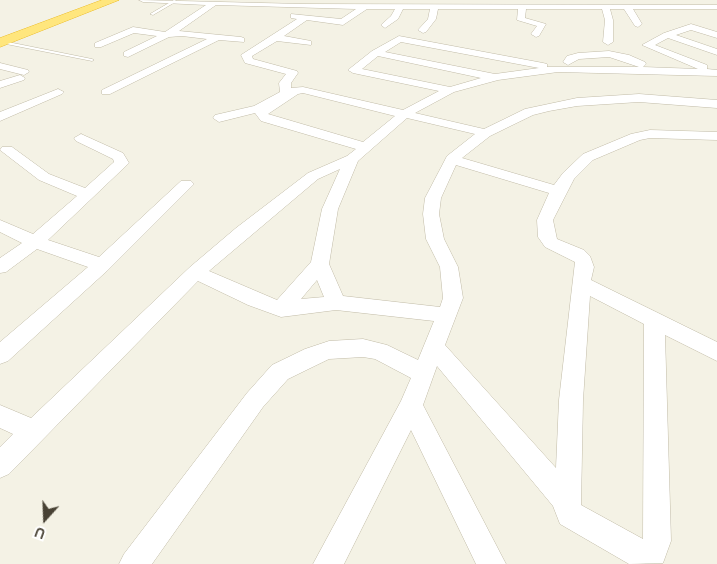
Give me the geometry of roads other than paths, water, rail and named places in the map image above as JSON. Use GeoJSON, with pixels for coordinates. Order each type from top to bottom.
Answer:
{"type":"FeatureCollection","features":[{"type":"Feature","properties":{"kind":"highway"},"geometry":{"type":"LineString","coordinates":[[1,44],[113,0]]}},
{"type":"Feature","properties":{"kind":"street"},"geometry":{"type":"LineString","coordinates":[[143,0],[303,6],[318,3],[434,7],[444,3],[522,7],[712,7]]}},
{"type":"Feature","properties":{"kind":"street"},"geometry":{"type":"LineString","coordinates":[[128,54],[165,35],[214,3]]}},
{"type":"Feature","properties":{"kind":"street"},"geometry":{"type":"LineString","coordinates":[[182,33],[224,3]]}},
{"type":"Feature","properties":{"kind":"street"},"geometry":{"type":"LineString","coordinates":[[239,15],[252,4]]}},
{"type":"Feature","properties":{"kind":"street"},"geometry":{"type":"LineString","coordinates":[[303,6],[293,16],[343,22],[365,6]]}},
{"type":"Feature","properties":{"kind":"street"},"geometry":{"type":"LineString","coordinates":[[384,25],[400,17],[400,6]]}},
{"type":"Feature","properties":{"kind":"street"},"geometry":{"type":"LineString","coordinates":[[423,30],[434,7]]}},
{"type":"Feature","properties":{"kind":"street"},"geometry":{"type":"LineString","coordinates":[[522,7],[521,20],[542,24],[536,34]]}},
{"type":"Feature","properties":{"kind":"street"},"geometry":{"type":"LineString","coordinates":[[627,7],[638,24]]}},
{"type":"Feature","properties":{"kind":"street"},"geometry":{"type":"LineString","coordinates":[[606,8],[609,20],[608,42]]}},
{"type":"Feature","properties":{"kind":"street"},"geometry":{"type":"LineString","coordinates":[[671,8],[681,17],[717,33]]}},
{"type":"Feature","properties":{"kind":"street"},"geometry":{"type":"LineString","coordinates":[[219,118],[258,109],[286,93],[284,83],[293,73],[250,62],[246,55],[276,38],[304,18]]}},
{"type":"Feature","properties":{"kind":"street"},"geometry":{"type":"LineString","coordinates":[[717,33],[691,27],[667,34],[647,45],[717,73]]}},
{"type":"Feature","properties":{"kind":"street"},"geometry":{"type":"LineString","coordinates":[[164,64],[98,45],[133,30],[165,35],[182,33],[241,40]]}},
{"type":"Feature","properties":{"kind":"street"},"geometry":{"type":"LineString","coordinates":[[667,34],[717,52]]}},
{"type":"Feature","properties":{"kind":"street"},"geometry":{"type":"LineString","coordinates":[[106,92],[218,37]]}},
{"type":"Feature","properties":{"kind":"street"},"geometry":{"type":"LineString","coordinates":[[276,38],[308,43]]}},
{"type":"Feature","properties":{"kind":"street"},"geometry":{"type":"LineString","coordinates":[[450,90],[353,70],[395,40],[409,40],[563,69]]}},
{"type":"Feature","properties":{"kind":"street"},"geometry":{"type":"LineString","coordinates":[[376,53],[497,77]]}},
{"type":"Feature","properties":{"kind":"street"},"geometry":{"type":"LineString","coordinates":[[563,69],[568,61],[575,57],[608,54],[625,57],[654,70]]}},
{"type":"Feature","properties":{"kind":"street"},"geometry":{"type":"LineString","coordinates":[[0,66],[22,75],[0,85]]}},
{"type":"Feature","properties":{"kind":"street"},"geometry":{"type":"LineString","coordinates":[[0,465],[196,272],[242,232],[313,176],[352,158],[406,113],[450,90],[497,77],[563,69],[717,73]]}},
{"type":"Feature","properties":{"kind":"street"},"geometry":{"type":"LineString","coordinates":[[614,69],[632,90]]}},
{"type":"Feature","properties":{"kind":"street"},"geometry":{"type":"LineString","coordinates":[[365,147],[265,118],[261,113],[295,91],[303,90],[485,133]]}},
{"type":"Feature","properties":{"kind":"street"},"geometry":{"type":"LineString","coordinates":[[328,564],[411,406],[453,298],[450,267],[435,239],[432,214],[434,198],[452,160],[485,133],[529,112],[550,107],[632,90],[715,105]]}},
{"type":"Feature","properties":{"kind":"street"},"geometry":{"type":"LineString","coordinates":[[0,117],[58,92]]}},
{"type":"Feature","properties":{"kind":"street"},"geometry":{"type":"LineString","coordinates":[[654,319],[657,541],[653,553],[642,555],[570,514],[567,500],[571,400],[581,283],[585,267],[584,260],[578,254],[551,243],[547,237],[545,220],[558,191],[572,172],[588,157],[636,137],[650,134],[717,136]]}},
{"type":"Feature","properties":{"kind":"street"},"geometry":{"type":"LineString","coordinates":[[0,266],[35,242],[122,163],[122,159],[81,138]]}},
{"type":"Feature","properties":{"kind":"street"},"geometry":{"type":"LineString","coordinates":[[7,150],[44,177],[86,194]]}},
{"type":"Feature","properties":{"kind":"street"},"geometry":{"type":"LineString","coordinates":[[281,309],[320,264],[330,209],[352,158]]}},
{"type":"Feature","properties":{"kind":"street"},"geometry":{"type":"LineString","coordinates":[[452,160],[558,191]]}},
{"type":"Feature","properties":{"kind":"street"},"geometry":{"type":"LineString","coordinates":[[313,176],[340,183]]}},
{"type":"Feature","properties":{"kind":"street"},"geometry":{"type":"LineString","coordinates":[[0,355],[102,265],[186,184]]}},
{"type":"Feature","properties":{"kind":"street"},"geometry":{"type":"LineString","coordinates":[[0,225],[35,242],[102,265]]}},
{"type":"Feature","properties":{"kind":"street"},"geometry":{"type":"LineString","coordinates":[[320,264],[336,303]]}},
{"type":"Feature","properties":{"kind":"street"},"geometry":{"type":"LineString","coordinates":[[196,272],[255,300],[281,309],[336,303],[446,315]]}},
{"type":"Feature","properties":{"kind":"street"},"geometry":{"type":"LineString","coordinates":[[581,283],[717,352]]}},
{"type":"Feature","properties":{"kind":"street"},"geometry":{"type":"LineString","coordinates":[[134,564],[255,400],[280,372],[312,355],[356,348],[379,351],[424,374]]}},
{"type":"Feature","properties":{"kind":"street"},"geometry":{"type":"LineString","coordinates":[[434,348],[567,500]]}},
{"type":"Feature","properties":{"kind":"street"},"geometry":{"type":"LineString","coordinates":[[411,406],[491,564]]}},
{"type":"Feature","properties":{"kind":"street"},"geometry":{"type":"LineString","coordinates":[[0,416],[34,432]]}},
{"type":"Feature","properties":{"kind":"lane"},"geometry":{"type":"LineString","coordinates":[[152,14],[175,1]]}},
{"type":"Feature","properties":{"kind":"lane"},"geometry":{"type":"LineString","coordinates":[[1,44],[92,60]]}}]}
